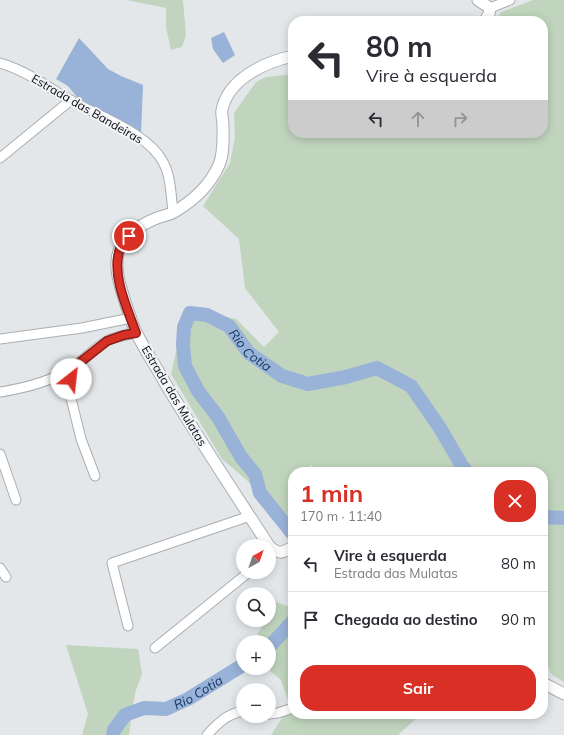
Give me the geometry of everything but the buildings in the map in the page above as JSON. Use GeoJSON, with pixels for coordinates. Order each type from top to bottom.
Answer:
{"type":"FeatureCollection","features":[{"type":"Feature","properties":{"kind":"street"},"geometry":{"type":"LineString","coordinates":[[478,0],[490,8]]}},
{"type":"Feature","properties":{"kind":"street"},"geometry":{"type":"LineString","coordinates":[[490,8],[510,0]]}},
{"type":"Feature","properties":{"kind":"street"},"geometry":{"type":"LineString","coordinates":[[489,16],[490,8]]}},
{"type":"Feature","properties":{"kind":"street","name":"Estrada das Mulatas"},"geometry":{"type":"LineString","coordinates":[[265,539],[179,406],[136,333],[120,284],[118,271],[119,252],[123,244],[137,229],[146,223],[173,212],[188,203],[207,186],[220,164],[222,154],[222,110],[228,95],[247,75],[278,60],[288,57]]}},
{"type":"Feature","properties":{"kind":"street","name":"Estrada das Bandeiras"},"geometry":{"type":"LineString","coordinates":[[0,63],[20,71],[71,100],[129,130],[146,143],[155,151],[163,162],[167,173],[173,212]]}},
{"type":"Feature","properties":{"kind":"street"},"geometry":{"type":"LineString","coordinates":[[0,158],[71,100]]}},
{"type":"Feature","properties":{"kind":"street"},"geometry":{"type":"LineString","coordinates":[[0,339],[82,328],[131,318]]}},
{"type":"Feature","properties":{"kind":"street"},"geometry":{"type":"LineString","coordinates":[[0,392],[35,386],[55,378],[73,368],[107,341],[124,335],[136,333]]}},
{"type":"Feature","properties":{"kind":"street"},"geometry":{"type":"LineString","coordinates":[[73,368],[69,390],[81,439],[95,476]]}},
{"type":"Feature","properties":{"kind":"street"},"geometry":{"type":"LineString","coordinates":[[1,459],[16,500]]}},
{"type":"Feature","properties":{"kind":"street"},"geometry":{"type":"LineString","coordinates":[[128,626],[112,563],[250,516]]}},
{"type":"Feature","properties":{"kind":"street","name":"Estrada das Mulatas"},"geometry":{"type":"LineString","coordinates":[[276,553],[288,549]]}},
{"type":"Feature","properties":{"kind":"street"},"geometry":{"type":"LineString","coordinates":[[0,568],[6,577]]}},
{"type":"Feature","properties":{"kind":"street"},"geometry":{"type":"LineString","coordinates":[[155,648],[240,579]]}},
{"type":"Feature","properties":{"kind":"street"},"geometry":{"type":"LineString","coordinates":[[548,686],[564,694]]}},
{"type":"Feature","properties":{"kind":"street"},"geometry":{"type":"LineString","coordinates":[[276,713],[288,710]]}},
{"type":"Feature","properties":{"kind":"street"},"geometry":{"type":"LineString","coordinates":[[207,735],[225,717],[236,713]]}},
{"type":"Feature","properties":{"kind":"green space"},"geometry":{"type":"Polygon","coordinates":[[[127,0],[183,0],[186,35],[182,47],[171,50],[166,27],[166,8],[127,0]]]}},
{"type":"Feature","properties":{"kind":"green space"},"geometry":{"type":"Polygon","coordinates":[[[533,0],[564,0],[564,682],[552,675],[548,667],[548,467],[313,467],[311,465],[310,467],[288,467],[288,516],[222,459],[171,374],[186,308],[236,319],[264,347],[279,332],[245,288],[239,239],[203,206],[230,163],[235,137],[234,113],[256,82],[266,77],[288,75],[288,138],[548,138],[548,16],[499,16],[501,12],[533,0]]]}},
{"type":"Feature","properties":{"kind":"green space"},"geometry":{"type":"Polygon","coordinates":[[[276,602],[288,606],[288,699],[281,680],[275,675],[276,635],[257,635],[262,627],[276,627],[276,602]]]}},
{"type":"Feature","properties":{"kind":"green space"},"geometry":{"type":"Polygon","coordinates":[[[66,645],[138,649],[142,674],[135,693],[129,735],[82,735],[88,714],[66,645]]]}},
{"type":"Feature","properties":{"kind":"green space"},"geometry":{"type":"Polygon","coordinates":[[[288,708],[288,719],[416,719],[398,735],[271,735],[288,708]]]}},
{"type":"Feature","properties":{"kind":"water"},"geometry":{"type":"Polygon","coordinates":[[[224,32],[235,55],[223,63],[213,49],[211,38],[224,32]]]}},
{"type":"Feature","properties":{"kind":"water"},"geometry":{"type":"Polygon","coordinates":[[[79,38],[108,69],[143,85],[141,134],[77,97],[68,86],[56,79],[79,38]]]}},
{"type":"Feature","properties":{"kind":"waterway","name":"Rio Cotia"},"geometry":{"type":"LineString","coordinates":[[288,528],[260,493],[255,474],[241,457],[218,417],[198,391],[185,366],[183,345],[184,327],[190,313],[207,315],[229,326],[249,353],[282,376],[308,384],[346,377],[377,368],[411,386],[440,428],[463,467]]}},
{"type":"Feature","properties":{"kind":"waterway","name":"Rio Cotia"},"geometry":{"type":"LineString","coordinates":[[548,517],[564,518]]}},
{"type":"Feature","properties":{"kind":"waterway","name":"Rio Cotia"},"geometry":{"type":"LineString","coordinates":[[276,639],[288,626]]}},
{"type":"Feature","properties":{"kind":"waterway","name":"Rio Cotia"},"geometry":{"type":"LineString","coordinates":[[113,735],[114,730],[125,715],[144,708],[166,709],[188,699],[236,669]]}},
{"type":"Feature","properties":{"kind":"route"},"geometry":{"type":"LineString","coordinates":[[71,379],[73,368],[107,341],[115,337],[136,333],[120,284],[118,271],[119,252],[129,236]]}}]}
